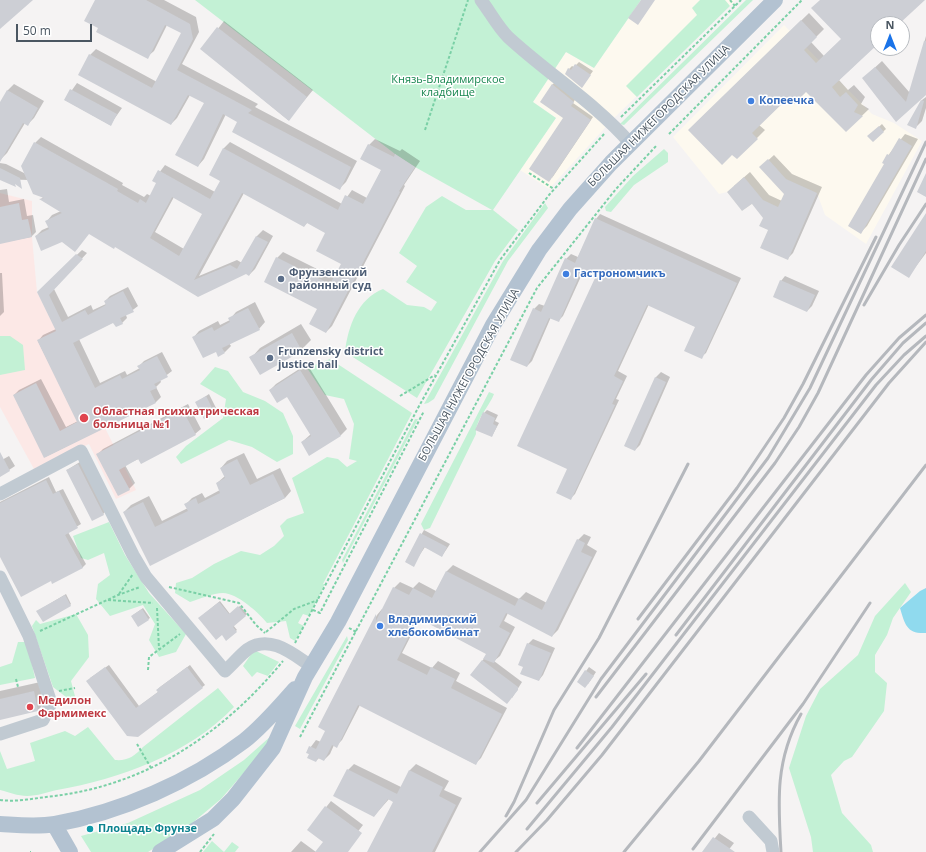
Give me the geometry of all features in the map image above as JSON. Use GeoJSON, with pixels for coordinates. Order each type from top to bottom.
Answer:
{"type":"FeatureCollection","features":[{"type":"Feature","properties":{"kind":"main road","name":"БОЛЬШАЯ НИЖЕГОРОДСКАЯ УЛИЦА"},"geometry":{"type":"LineString","coordinates":[[160,852],[213,819],[233,799],[273,748],[308,671],[338,622],[493,325],[538,250],[570,209],[630,143],[775,0]]}},
{"type":"Feature","properties":{"kind":"main road","name":"БОЛЬШАЯ НИЖЕГОРОДСКАЯ УЛИЦА"},"geometry":{"type":"LineString","coordinates":[[0,824],[54,824],[114,808],[171,785],[207,766],[249,736],[271,716],[308,671]]}},
{"type":"Feature","properties":{"kind":"main road"},"geometry":{"type":"LineString","coordinates":[[183,852],[213,819]]}},
{"type":"Feature","properties":{"kind":"main road"},"geometry":{"type":"LineString","coordinates":[[54,824],[70,852]]}},
{"type":"Feature","properties":{"kind":"lane"},"geometry":{"type":"LineString","coordinates":[[481,0],[507,36],[551,75],[605,117],[630,143]]}},
{"type":"Feature","properties":{"kind":"lane"},"geometry":{"type":"LineString","coordinates":[[0,494],[81,451],[139,565],[151,583],[225,671],[249,648],[258,645],[276,644],[290,652],[308,671]]}},
{"type":"Feature","properties":{"kind":"lane"},"geometry":{"type":"LineString","coordinates":[[0,577],[29,636],[51,703],[43,720],[0,734]]}},
{"type":"Feature","properties":{"kind":"lane"},"geometry":{"type":"LineString","coordinates":[[749,817],[771,841],[773,852]]}},
{"type":"Feature","properties":{"kind":"path"},"geometry":{"type":"LineString","coordinates":[[425,130],[468,0]]}},
{"type":"Feature","properties":{"kind":"path"},"geometry":{"type":"LineString","coordinates":[[730,0],[735,6]]}},
{"type":"Feature","properties":{"kind":"path"},"geometry":{"type":"LineString","coordinates":[[669,134],[802,0]]}},
{"type":"Feature","properties":{"kind":"path"},"geometry":{"type":"LineString","coordinates":[[300,737],[537,288],[616,189],[657,146]]}},
{"type":"Feature","properties":{"kind":"path"},"geometry":{"type":"LineString","coordinates":[[530,173],[554,188]]}},
{"type":"Feature","properties":{"kind":"path"},"geometry":{"type":"LineString","coordinates":[[400,396],[417,388],[436,375]]}},
{"type":"Feature","properties":{"kind":"path"},"geometry":{"type":"LineString","coordinates":[[313,610],[320,613],[424,411]]}},
{"type":"Feature","properties":{"kind":"path"},"geometry":{"type":"LineString","coordinates":[[118,595],[139,565]]}},
{"type":"Feature","properties":{"kind":"path"},"geometry":{"type":"LineString","coordinates":[[332,574],[338,577]]}},
{"type":"Feature","properties":{"kind":"path"},"geometry":{"type":"LineString","coordinates":[[29,636],[118,595],[151,583],[239,603],[256,625],[265,633],[294,609],[318,600]]}},
{"type":"Feature","properties":{"kind":"path"},"geometry":{"type":"LineString","coordinates":[[107,600],[157,603],[159,650]]}},
{"type":"Feature","properties":{"kind":"path"},"geometry":{"type":"LineString","coordinates":[[148,670],[149,657],[188,628]]}},
{"type":"Feature","properties":{"kind":"path"},"geometry":{"type":"LineString","coordinates":[[349,628],[356,632]]}},
{"type":"Feature","properties":{"kind":"path"},"geometry":{"type":"LineString","coordinates":[[0,800],[60,796],[100,787],[151,768],[183,750],[223,724],[250,700],[290,652]]}},
{"type":"Feature","properties":{"kind":"path"},"geometry":{"type":"LineString","coordinates":[[16,679],[18,687]]}},
{"type":"Feature","properties":{"kind":"path"},"geometry":{"type":"LineString","coordinates":[[48,693],[75,688]]}},
{"type":"Feature","properties":{"kind":"path"},"geometry":{"type":"LineString","coordinates":[[137,744],[151,768]]}},
{"type":"Feature","properties":{"kind":"shaded area"},"geometry":{"type":"Polygon","coordinates":[[[641,0],[736,0],[613,119],[549,189],[520,170],[556,118],[533,102],[566,52],[594,68],[641,0]]]}},
{"type":"Feature","properties":{"kind":"shaded area"},"geometry":{"type":"Polygon","coordinates":[[[784,25],[872,114],[894,123],[922,141],[866,244],[825,215],[817,193],[788,260],[760,248],[768,230],[759,226],[763,218],[753,204],[742,211],[727,192],[719,194],[673,137],[784,25]]]}},
{"type":"Feature","properties":{"kind":"shaded area"},"geometry":{"type":"Polygon","coordinates":[[[0,193],[32,201],[32,237],[37,292],[136,490],[116,499],[89,444],[34,469],[0,407],[0,193]]]}},
{"type":"Feature","properties":{"kind":"green space","name":"Князь-Владимирское кладбище"},"geometry":{"type":"Polygon","coordinates":[[[195,0],[641,0],[594,68],[566,52],[533,102],[556,118],[493,210],[518,230],[495,261],[417,398],[345,352],[346,342],[352,323],[361,306],[367,299],[383,289],[407,305],[424,307],[431,311],[437,302],[406,282],[417,266],[399,253],[426,207],[442,196],[466,210],[492,210],[415,167],[395,154],[195,0]]]}},
{"type":"Feature","properties":{"kind":"green space"},"geometry":{"type":"Polygon","coordinates":[[[700,0],[725,0],[730,6],[637,97],[626,86],[697,15],[692,8],[700,0]]]}},
{"type":"Feature","properties":{"kind":"green space"},"geometry":{"type":"Polygon","coordinates":[[[746,0],[753,0],[624,125],[620,124],[746,0]]]}},
{"type":"Feature","properties":{"kind":"green space"},"geometry":{"type":"Polygon","coordinates":[[[664,149],[668,153],[668,162],[634,185],[611,212],[606,211],[605,207],[633,176],[664,149]]]}},
{"type":"Feature","properties":{"kind":"green space"},"geometry":{"type":"Polygon","coordinates":[[[545,203],[548,208],[508,261],[434,399],[424,404],[503,261],[545,203]]]}},
{"type":"Feature","properties":{"kind":"green space"},"geometry":{"type":"Polygon","coordinates":[[[0,336],[10,336],[23,345],[25,370],[0,375],[0,336]]]}},
{"type":"Feature","properties":{"kind":"green space"},"geometry":{"type":"Polygon","coordinates":[[[330,359],[412,413],[323,584],[325,584],[309,616],[303,614],[298,623],[304,626],[295,641],[290,638],[286,621],[267,623],[259,614],[235,596],[223,593],[215,594],[190,602],[175,593],[176,583],[192,578],[214,564],[241,551],[260,555],[274,546],[284,536],[280,526],[287,519],[304,513],[292,478],[327,457],[338,459],[347,467],[357,461],[349,459],[354,424],[344,399],[325,395],[307,368],[330,359]]]}},
{"type":"Feature","properties":{"kind":"green space"},"geometry":{"type":"Polygon","coordinates":[[[215,367],[228,371],[243,392],[265,401],[283,413],[293,436],[293,454],[277,462],[252,447],[229,440],[181,464],[176,457],[186,446],[223,418],[226,399],[200,384],[215,367]]]}},
{"type":"Feature","properties":{"kind":"green space"},"geometry":{"type":"Polygon","coordinates":[[[489,392],[494,394],[480,419],[476,429],[476,434],[430,528],[424,530],[421,524],[489,392]]]}},
{"type":"Feature","properties":{"kind":"green space"},"geometry":{"type":"Polygon","coordinates":[[[415,419],[418,419],[343,563],[342,560],[415,419]]]}},
{"type":"Feature","properties":{"kind":"green space"},"geometry":{"type":"Polygon","coordinates":[[[109,522],[125,555],[149,593],[186,634],[176,652],[159,657],[149,640],[155,624],[143,605],[110,616],[96,599],[98,584],[110,575],[104,553],[88,560],[81,558],[73,536],[109,522]]]}},
{"type":"Feature","properties":{"kind":"green space"},"geometry":{"type":"Polygon","coordinates":[[[905,583],[911,592],[893,618],[887,635],[875,655],[875,672],[887,683],[884,711],[852,757],[844,761],[831,775],[842,813],[871,845],[873,852],[813,852],[811,837],[789,768],[806,716],[820,689],[858,655],[875,616],[905,583]]]}},
{"type":"Feature","properties":{"kind":"green space"},"geometry":{"type":"Polygon","coordinates":[[[76,614],[88,635],[89,657],[71,681],[76,700],[66,697],[53,687],[32,626],[36,620],[40,624],[76,614]]]}},
{"type":"Feature","properties":{"kind":"green space"},"geometry":{"type":"Polygon","coordinates":[[[347,636],[348,640],[300,729],[295,726],[347,636]]]}},
{"type":"Feature","properties":{"kind":"green space"},"geometry":{"type":"Polygon","coordinates":[[[18,642],[27,642],[35,678],[0,685],[0,667],[12,663],[18,642]]]}},
{"type":"Feature","properties":{"kind":"green space"},"geometry":{"type":"Polygon","coordinates":[[[254,650],[279,662],[268,676],[257,672],[252,677],[243,666],[254,650]]]}},
{"type":"Feature","properties":{"kind":"green space"},"geometry":{"type":"Polygon","coordinates":[[[218,688],[234,707],[216,724],[196,738],[175,751],[152,762],[105,779],[35,795],[20,795],[0,790],[0,751],[7,769],[35,761],[30,743],[65,731],[75,736],[88,727],[115,760],[127,759],[137,753],[218,688]]]}},
{"type":"Feature","properties":{"kind":"green space"},"geometry":{"type":"Polygon","coordinates":[[[271,736],[274,738],[221,799],[185,829],[148,852],[91,852],[81,836],[128,823],[200,790],[244,760],[271,736]]]}},
{"type":"Feature","properties":{"kind":"green space"},"geometry":{"type":"Polygon","coordinates":[[[212,841],[224,852],[203,852],[212,841]]]}},
{"type":"Feature","properties":{"kind":"green space"},"geometry":{"type":"Polygon","coordinates":[[[232,842],[239,847],[235,852],[224,852],[232,842]]]}},
{"type":"Feature","properties":{"kind":"water"},"geometry":{"type":"Polygon","coordinates":[[[926,588],[926,633],[920,633],[911,630],[905,624],[900,608],[920,591],[926,588]]]}},
{"type":"Feature","properties":{"kind":"building"},"geometry":{"type":"Polygon","coordinates":[[[0,0],[33,0],[0,29],[0,0]]]}},
{"type":"Feature","properties":{"kind":"building"},"geometry":{"type":"Polygon","coordinates":[[[95,0],[146,0],[190,24],[193,39],[177,70],[252,110],[248,113],[351,167],[340,190],[232,132],[237,122],[223,114],[198,167],[175,155],[204,103],[188,95],[171,125],[78,75],[89,54],[152,88],[181,33],[165,25],[148,59],[96,32],[98,28],[84,21],[95,0]]]}},
{"type":"Feature","properties":{"kind":"building"},"geometry":{"type":"Polygon","coordinates":[[[641,0],[655,0],[638,25],[628,18],[641,0]]]}},
{"type":"Feature","properties":{"kind":"building"},"geometry":{"type":"Polygon","coordinates":[[[820,0],[925,0],[908,16],[870,16],[870,51],[832,87],[840,97],[846,92],[858,105],[854,112],[863,116],[846,132],[806,92],[794,104],[788,98],[752,133],[758,139],[737,159],[732,155],[722,165],[688,130],[801,20],[817,37],[804,50],[816,63],[841,39],[811,8],[820,0]]]}},
{"type":"Feature","properties":{"kind":"building"},"geometry":{"type":"Polygon","coordinates":[[[217,27],[307,97],[289,121],[200,49],[217,27]]]}},
{"type":"Feature","properties":{"kind":"building"},"geometry":{"type":"Polygon","coordinates":[[[924,41],[926,41],[926,95],[896,122],[862,78],[875,67],[906,102],[924,41]]]}},
{"type":"Feature","properties":{"kind":"building"},"geometry":{"type":"Polygon","coordinates":[[[575,64],[591,75],[582,88],[565,74],[568,68],[571,70],[575,64]]]}},
{"type":"Feature","properties":{"kind":"building"},"geometry":{"type":"Polygon","coordinates":[[[552,84],[574,102],[571,106],[591,120],[549,182],[529,169],[563,118],[540,102],[552,84]]]}},
{"type":"Feature","properties":{"kind":"building"},"geometry":{"type":"Polygon","coordinates":[[[70,89],[117,114],[111,126],[64,100],[70,89]]]}},
{"type":"Feature","properties":{"kind":"building"},"geometry":{"type":"Polygon","coordinates":[[[7,90],[38,108],[28,126],[23,123],[0,162],[0,102],[7,90]]]}},
{"type":"Feature","properties":{"kind":"building"},"geometry":{"type":"Polygon","coordinates":[[[921,100],[924,101],[916,129],[907,125],[921,100]]]}},
{"type":"Feature","properties":{"kind":"building"},"geometry":{"type":"Polygon","coordinates":[[[879,126],[884,132],[873,142],[867,136],[879,126]]]}},
{"type":"Feature","properties":{"kind":"building"},"geometry":{"type":"Polygon","coordinates":[[[899,138],[912,146],[861,234],[848,226],[884,164],[882,163],[887,154],[889,155],[899,138]]]}},
{"type":"Feature","properties":{"kind":"building"},"geometry":{"type":"Polygon","coordinates":[[[34,142],[118,189],[117,191],[138,203],[140,199],[146,203],[156,183],[152,181],[158,170],[210,199],[220,181],[209,175],[223,148],[338,210],[345,195],[363,204],[381,170],[360,159],[368,144],[394,157],[395,154],[415,167],[399,191],[400,192],[326,333],[309,324],[317,309],[264,282],[276,257],[330,284],[341,264],[316,251],[325,233],[307,223],[304,227],[242,193],[194,280],[230,265],[237,269],[256,236],[268,242],[249,276],[246,274],[198,297],[115,247],[114,249],[89,234],[75,252],[62,242],[41,251],[35,236],[49,229],[45,221],[62,213],[39,199],[44,198],[33,194],[21,166],[34,142]],[[172,197],[150,238],[179,256],[202,214],[172,197]]]}},
{"type":"Feature","properties":{"kind":"building"},"geometry":{"type":"Polygon","coordinates":[[[768,159],[786,179],[817,193],[788,260],[760,248],[768,230],[759,226],[763,218],[752,204],[742,211],[727,192],[744,177],[763,200],[778,207],[784,194],[759,167],[768,159]]]}},
{"type":"Feature","properties":{"kind":"building"},"geometry":{"type":"Polygon","coordinates":[[[0,168],[20,178],[22,189],[15,184],[16,187],[0,180],[0,168]]]}},
{"type":"Feature","properties":{"kind":"building"},"geometry":{"type":"Polygon","coordinates":[[[926,173],[926,197],[917,192],[926,173]]]}},
{"type":"Feature","properties":{"kind":"building"},"geometry":{"type":"Polygon","coordinates":[[[19,203],[22,220],[28,219],[32,237],[0,244],[0,207],[19,203]]]}},
{"type":"Feature","properties":{"kind":"building"},"geometry":{"type":"Polygon","coordinates":[[[926,213],[926,251],[909,278],[891,267],[926,213]]]}},
{"type":"Feature","properties":{"kind":"building"},"geometry":{"type":"Polygon","coordinates":[[[595,218],[737,283],[702,359],[684,351],[695,327],[647,305],[614,376],[623,381],[612,404],[615,405],[571,500],[556,493],[567,469],[517,446],[595,278],[581,272],[559,322],[549,318],[527,367],[510,360],[533,308],[541,312],[565,258],[575,263],[595,218]]]}},
{"type":"Feature","properties":{"kind":"building"},"geometry":{"type":"Polygon","coordinates":[[[76,254],[83,259],[49,295],[62,322],[85,310],[88,315],[106,305],[104,301],[123,291],[134,312],[120,318],[123,324],[116,327],[113,323],[73,343],[95,388],[120,375],[122,379],[140,370],[137,366],[157,356],[168,377],[154,384],[157,388],[150,391],[156,403],[44,458],[13,395],[36,383],[60,431],[77,422],[37,340],[56,331],[37,292],[76,254]]]}},
{"type":"Feature","properties":{"kind":"building"},"geometry":{"type":"Polygon","coordinates":[[[780,280],[815,295],[807,312],[773,297],[780,280]]]}},
{"type":"Feature","properties":{"kind":"building"},"geometry":{"type":"Polygon","coordinates":[[[248,308],[260,330],[222,348],[225,353],[218,357],[216,352],[203,358],[192,337],[212,327],[214,331],[230,322],[228,318],[248,308]]]}},
{"type":"Feature","properties":{"kind":"building"},"geometry":{"type":"Polygon","coordinates":[[[292,333],[302,351],[260,375],[249,357],[292,333]]]}},
{"type":"Feature","properties":{"kind":"building"},"geometry":{"type":"Polygon","coordinates":[[[300,370],[341,436],[309,456],[301,442],[311,436],[287,397],[277,403],[269,390],[300,370]]]}},
{"type":"Feature","properties":{"kind":"building"},"geometry":{"type":"Polygon","coordinates":[[[655,377],[666,382],[635,451],[624,446],[655,377]]]}},
{"type":"Feature","properties":{"kind":"building"},"geometry":{"type":"Polygon","coordinates":[[[206,396],[215,414],[204,419],[195,402],[206,396]]]}},
{"type":"Feature","properties":{"kind":"building"},"geometry":{"type":"Polygon","coordinates":[[[182,409],[196,435],[141,464],[138,459],[119,470],[130,490],[118,496],[96,454],[182,409]]]}},
{"type":"Feature","properties":{"kind":"building"},"geometry":{"type":"Polygon","coordinates":[[[483,412],[495,418],[493,424],[497,426],[492,437],[475,430],[483,412]]]}},
{"type":"Feature","properties":{"kind":"building"},"geometry":{"type":"Polygon","coordinates":[[[0,452],[10,471],[0,477],[0,452]]]}},
{"type":"Feature","properties":{"kind":"building"},"geometry":{"type":"Polygon","coordinates":[[[237,459],[250,485],[273,474],[285,498],[150,566],[123,512],[143,502],[155,527],[188,511],[184,504],[196,498],[198,504],[220,493],[216,483],[225,478],[220,468],[237,459]]]}},
{"type":"Feature","properties":{"kind":"building"},"geometry":{"type":"Polygon","coordinates":[[[78,464],[104,515],[92,521],[66,470],[78,464]]]}},
{"type":"Feature","properties":{"kind":"building"},"geometry":{"type":"Polygon","coordinates":[[[46,480],[53,494],[59,491],[78,528],[65,535],[83,568],[52,584],[51,581],[21,597],[0,557],[0,503],[46,480]]]}},
{"type":"Feature","properties":{"kind":"building"},"geometry":{"type":"Polygon","coordinates":[[[420,533],[447,547],[442,557],[424,547],[414,567],[405,562],[420,533]]]}},
{"type":"Feature","properties":{"kind":"building"},"geometry":{"type":"Polygon","coordinates":[[[577,539],[585,543],[581,552],[592,557],[552,637],[506,613],[499,627],[510,633],[494,663],[483,659],[486,654],[418,618],[397,660],[427,675],[431,667],[455,679],[451,688],[502,714],[476,765],[358,705],[337,748],[332,745],[324,761],[318,758],[316,762],[307,758],[309,754],[306,753],[309,746],[316,749],[325,731],[318,727],[376,614],[376,621],[393,587],[409,595],[413,588],[432,598],[446,571],[515,606],[519,598],[542,610],[577,539]]]}},
{"type":"Feature","properties":{"kind":"building"},"geometry":{"type":"Polygon","coordinates":[[[65,595],[71,606],[43,622],[36,611],[65,595]]]}},
{"type":"Feature","properties":{"kind":"building"},"geometry":{"type":"Polygon","coordinates":[[[219,602],[229,614],[238,606],[246,616],[233,627],[237,632],[226,641],[222,635],[216,640],[198,618],[219,602]]]}},
{"type":"Feature","properties":{"kind":"building"},"geometry":{"type":"Polygon","coordinates":[[[142,609],[149,620],[138,627],[131,616],[142,609]]]}},
{"type":"Feature","properties":{"kind":"building"},"geometry":{"type":"Polygon","coordinates":[[[527,643],[551,653],[539,681],[520,674],[523,667],[518,665],[527,643]]]}},
{"type":"Feature","properties":{"kind":"building"},"geometry":{"type":"Polygon","coordinates":[[[482,660],[518,687],[518,690],[507,704],[470,675],[482,660]]]}},
{"type":"Feature","properties":{"kind":"building"},"geometry":{"type":"Polygon","coordinates":[[[105,667],[136,708],[158,692],[156,690],[187,667],[203,688],[138,737],[127,736],[86,681],[105,667]]]}},
{"type":"Feature","properties":{"kind":"building"},"geometry":{"type":"Polygon","coordinates":[[[585,670],[594,676],[585,688],[577,682],[585,670]]]}},
{"type":"Feature","properties":{"kind":"building"},"geometry":{"type":"Polygon","coordinates":[[[34,691],[38,711],[0,720],[0,699],[34,691]]]}},
{"type":"Feature","properties":{"kind":"building"},"geometry":{"type":"Polygon","coordinates":[[[347,769],[397,794],[409,770],[443,787],[439,796],[456,805],[432,852],[367,852],[393,802],[388,799],[374,817],[333,796],[347,769]]]}},
{"type":"Feature","properties":{"kind":"building"},"geometry":{"type":"Polygon","coordinates":[[[325,806],[362,833],[348,852],[315,852],[323,842],[307,830],[325,806]]]}},
{"type":"Feature","properties":{"kind":"building"},"geometry":{"type":"Polygon","coordinates":[[[713,837],[735,852],[702,852],[713,837]]]}},
{"type":"Feature","properties":{"kind":"railway"},"geometry":{"type":"LineString","coordinates":[[480,852],[526,800],[601,679],[768,458],[810,388],[926,142]]}},
{"type":"Feature","properties":{"kind":"railway"},"geometry":{"type":"LineString","coordinates":[[596,697],[775,463],[799,427],[818,393],[926,159]]}},
{"type":"Feature","properties":{"kind":"railway"},"geometry":{"type":"LineString","coordinates":[[864,305],[899,245],[926,204]]}},
{"type":"Feature","properties":{"kind":"railway"},"geometry":{"type":"LineString","coordinates":[[638,619],[737,488],[784,418],[803,384],[876,237]]}},
{"type":"Feature","properties":{"kind":"railway"},"geometry":{"type":"LineString","coordinates":[[577,748],[866,375],[899,338],[926,315]]}},
{"type":"Feature","properties":{"kind":"railway"},"geometry":{"type":"LineString","coordinates":[[676,635],[871,380],[903,343],[926,323]]}},
{"type":"Feature","properties":{"kind":"railway"},"geometry":{"type":"LineString","coordinates":[[527,829],[612,727],[876,385],[904,355],[926,336]]}},
{"type":"Feature","properties":{"kind":"railway"},"geometry":{"type":"LineString","coordinates":[[516,852],[547,820],[602,755],[889,383],[926,342]]}},
{"type":"Feature","properties":{"kind":"railway"},"geometry":{"type":"LineString","coordinates":[[506,816],[514,802],[554,710],[599,638],[688,464]]}},
{"type":"Feature","properties":{"kind":"railway"},"geometry":{"type":"LineString","coordinates":[[624,852],[699,761],[926,465]]}},
{"type":"Feature","properties":{"kind":"railway"},"geometry":{"type":"LineString","coordinates":[[693,849],[803,704],[870,603]]}},
{"type":"Feature","properties":{"kind":"railway"},"geometry":{"type":"LineString","coordinates":[[537,803],[646,674]]}},
{"type":"Feature","properties":{"kind":"railway"},"geometry":{"type":"LineString","coordinates":[[781,852],[779,798],[782,765],[786,748],[801,714]]}},
{"type":"Feature","properties":{"kind":"place","name":"Копеечка"},"geometry":{"type":"Point","coordinates":[751,101]}},
{"type":"Feature","properties":{"kind":"place","name":"Гастрономчикъ"},"geometry":{"type":"Point","coordinates":[566,274]}},
{"type":"Feature","properties":{"kind":"place","name":"Фрунзенский районный суд"},"geometry":{"type":"Point","coordinates":[281,279]}},
{"type":"Feature","properties":{"kind":"place","name":"Frunzensky district justice hall"},"geometry":{"type":"Point","coordinates":[270,358]}},
{"type":"Feature","properties":{"kind":"place","name":"Областная психиатрическая больница №1"},"geometry":{"type":"Point","coordinates":[84,418]}},
{"type":"Feature","properties":{"kind":"place","name":"Владимирский хлебокомбинат"},"geometry":{"type":"Point","coordinates":[380,626]}},
{"type":"Feature","properties":{"kind":"place","name":"Медилон Фармимекс"},"geometry":{"type":"Point","coordinates":[30,707]}},
{"type":"Feature","properties":{"kind":"place","name":"Площадь Фрунзе"},"geometry":{"type":"Point","coordinates":[90,829]}}]}
